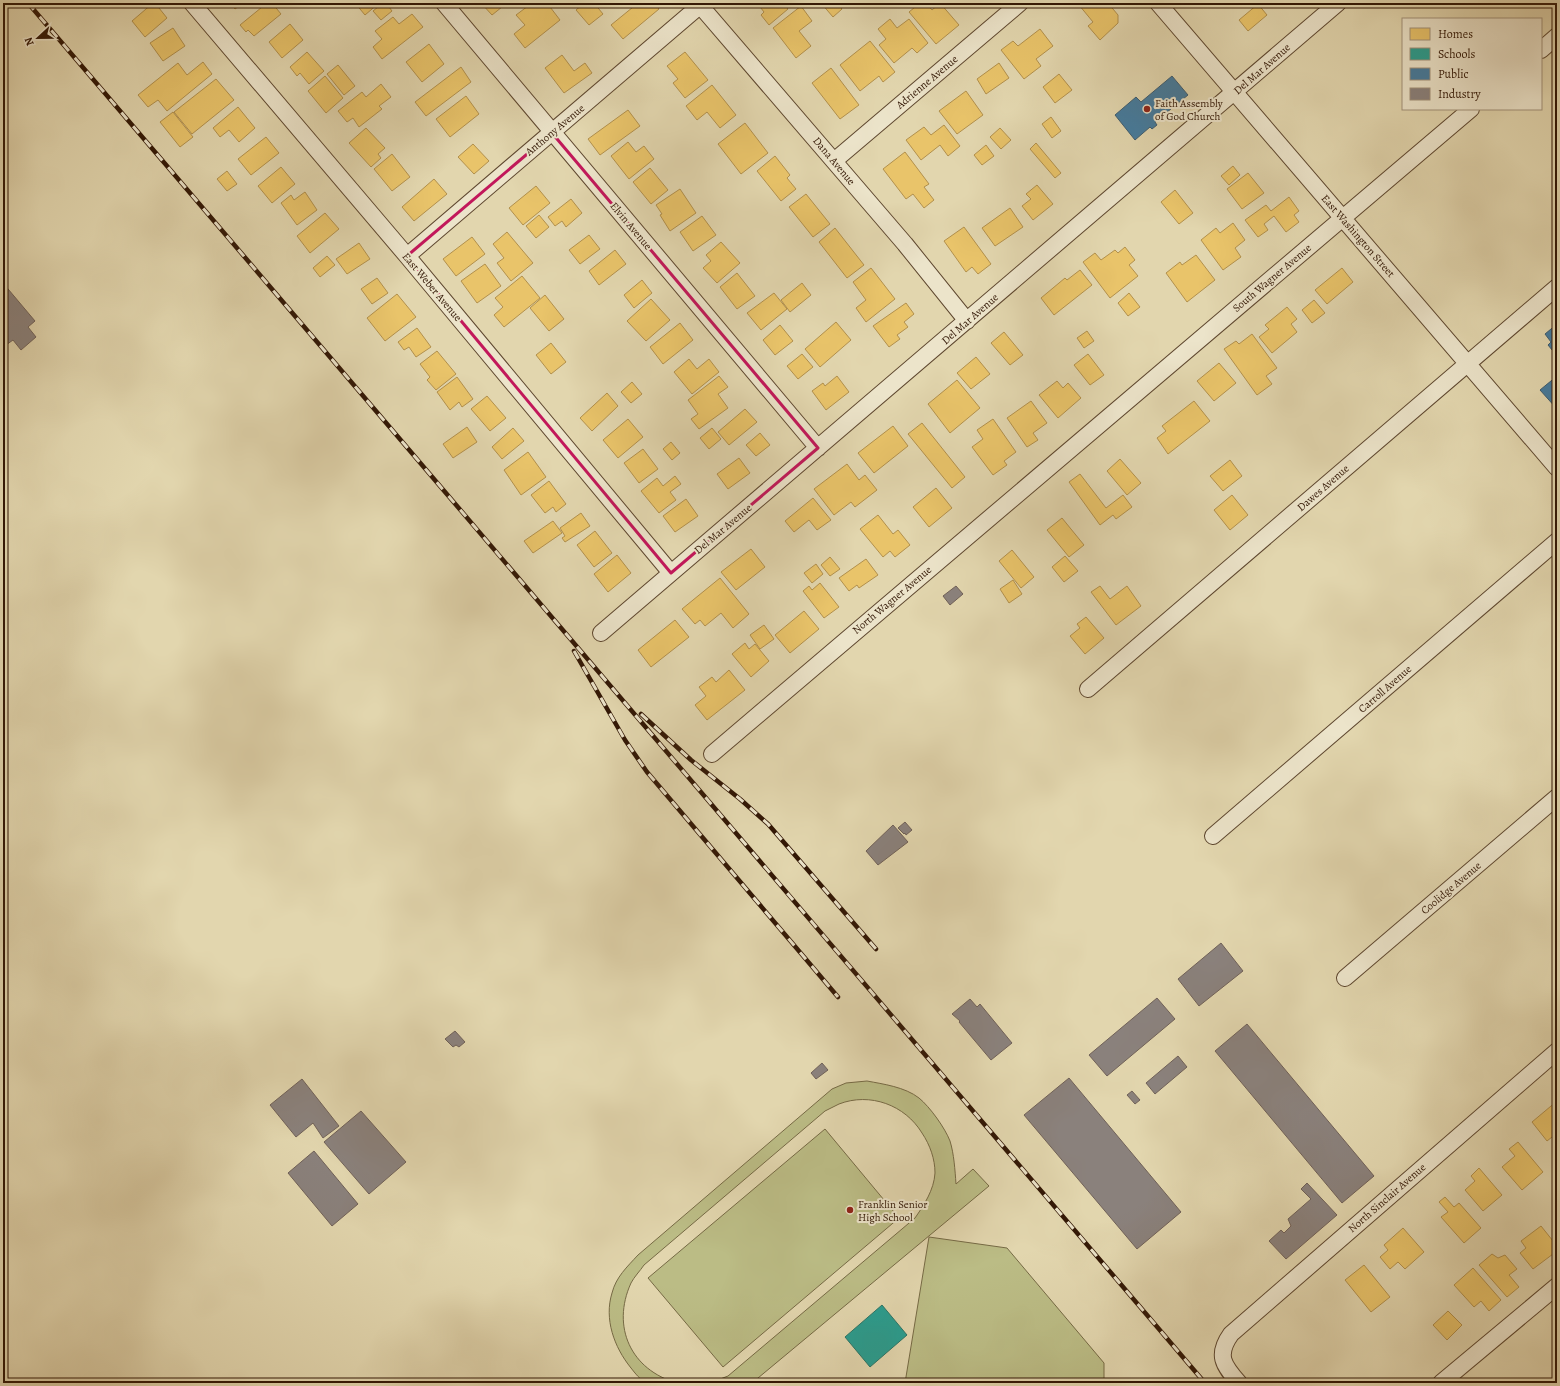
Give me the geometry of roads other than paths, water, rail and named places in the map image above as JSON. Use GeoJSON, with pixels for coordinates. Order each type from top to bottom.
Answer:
{"type":"FeatureCollection","features":[{"type":"Feature","properties":{"kind":"street","name":"East Weber Avenue"},"geometry":{"type":"LineString","coordinates":[[192,3],[407,256],[671,573]]}},
{"type":"Feature","properties":{"kind":"street","name":"Elvin Avenue"},"geometry":{"type":"LineString","coordinates":[[444,3],[818,448]]}},
{"type":"Feature","properties":{"kind":"street","name":"Adrienne Avenue"},"geometry":{"type":"LineString","coordinates":[[834,161],[1020,3]]}},
{"type":"Feature","properties":{"kind":"street","name":"East Washington Street"},"geometry":{"type":"LineString","coordinates":[[1158,3],[1557,468]]}},
{"type":"Feature","properties":{"kind":"street","name":"Del Mar Avenue"},"geometry":{"type":"LineString","coordinates":[[601,633],[1338,3]]}},
{"type":"Feature","properties":{"kind":"street","name":"Anthony Avenue"},"geometry":{"type":"LineString","coordinates":[[407,256],[701,4]]}},
{"type":"Feature","properties":{"kind":"street","name":"Dana Avenue"},"geometry":{"type":"LineString","coordinates":[[701,4],[905,244],[967,321]]}},
{"type":"Feature","properties":{"kind":"street"},"geometry":{"type":"LineString","coordinates":[[1542,49],[1557,36]]}},
{"type":"Feature","properties":{"kind":"street","name":"South Wagner Avenue"},"geometry":{"type":"LineString","coordinates":[[1073,446],[1470,110]]}},
{"type":"Feature","properties":{"kind":"street","name":"Dawes Avenue"},"geometry":{"type":"LineString","coordinates":[[1088,689],[1557,287]]}},
{"type":"Feature","properties":{"kind":"street","name":"North Wagner Avenue"},"geometry":{"type":"LineString","coordinates":[[712,754],[1073,446]]}},
{"type":"Feature","properties":{"kind":"street","name":"Carroll Avenue"},"geometry":{"type":"LineString","coordinates":[[1213,836],[1557,541]]}},
{"type":"Feature","properties":{"kind":"street","name":"Coolidge Avenue"},"geometry":{"type":"LineString","coordinates":[[1345,978],[1557,797]]}},
{"type":"Feature","properties":{"kind":"street","name":"North Sinclair Avenue"},"geometry":{"type":"LineString","coordinates":[[1239,1383],[1228,1370],[1222,1358],[1226,1341],[1231,1334],[1557,1051]]}},
{"type":"Feature","properties":{"kind":"street"},"geometry":{"type":"LineString","coordinates":[[1441,1383],[1557,1286]]}},
{"type":"Feature","properties":{"kind":"railway"},"geometry":{"type":"LineString","coordinates":[[28,3],[1205,1383]]}},
{"type":"Feature","properties":{"kind":"railway"},"geometry":{"type":"LineString","coordinates":[[574,651],[625,740],[647,772],[838,997]]}},
{"type":"Feature","properties":{"kind":"railway"},"geometry":{"type":"LineString","coordinates":[[641,714],[691,760],[740,799],[768,824],[876,949]]}},
{"type":"Feature","properties":{"kind":"place","name":"Faith Assembly of God Church"},"geometry":{"type":"Point","coordinates":[1147,109]}},
{"type":"Feature","properties":{"kind":"place","name":"Franklin Senior High School"},"geometry":{"type":"Point","coordinates":[850,1210]}}]}
